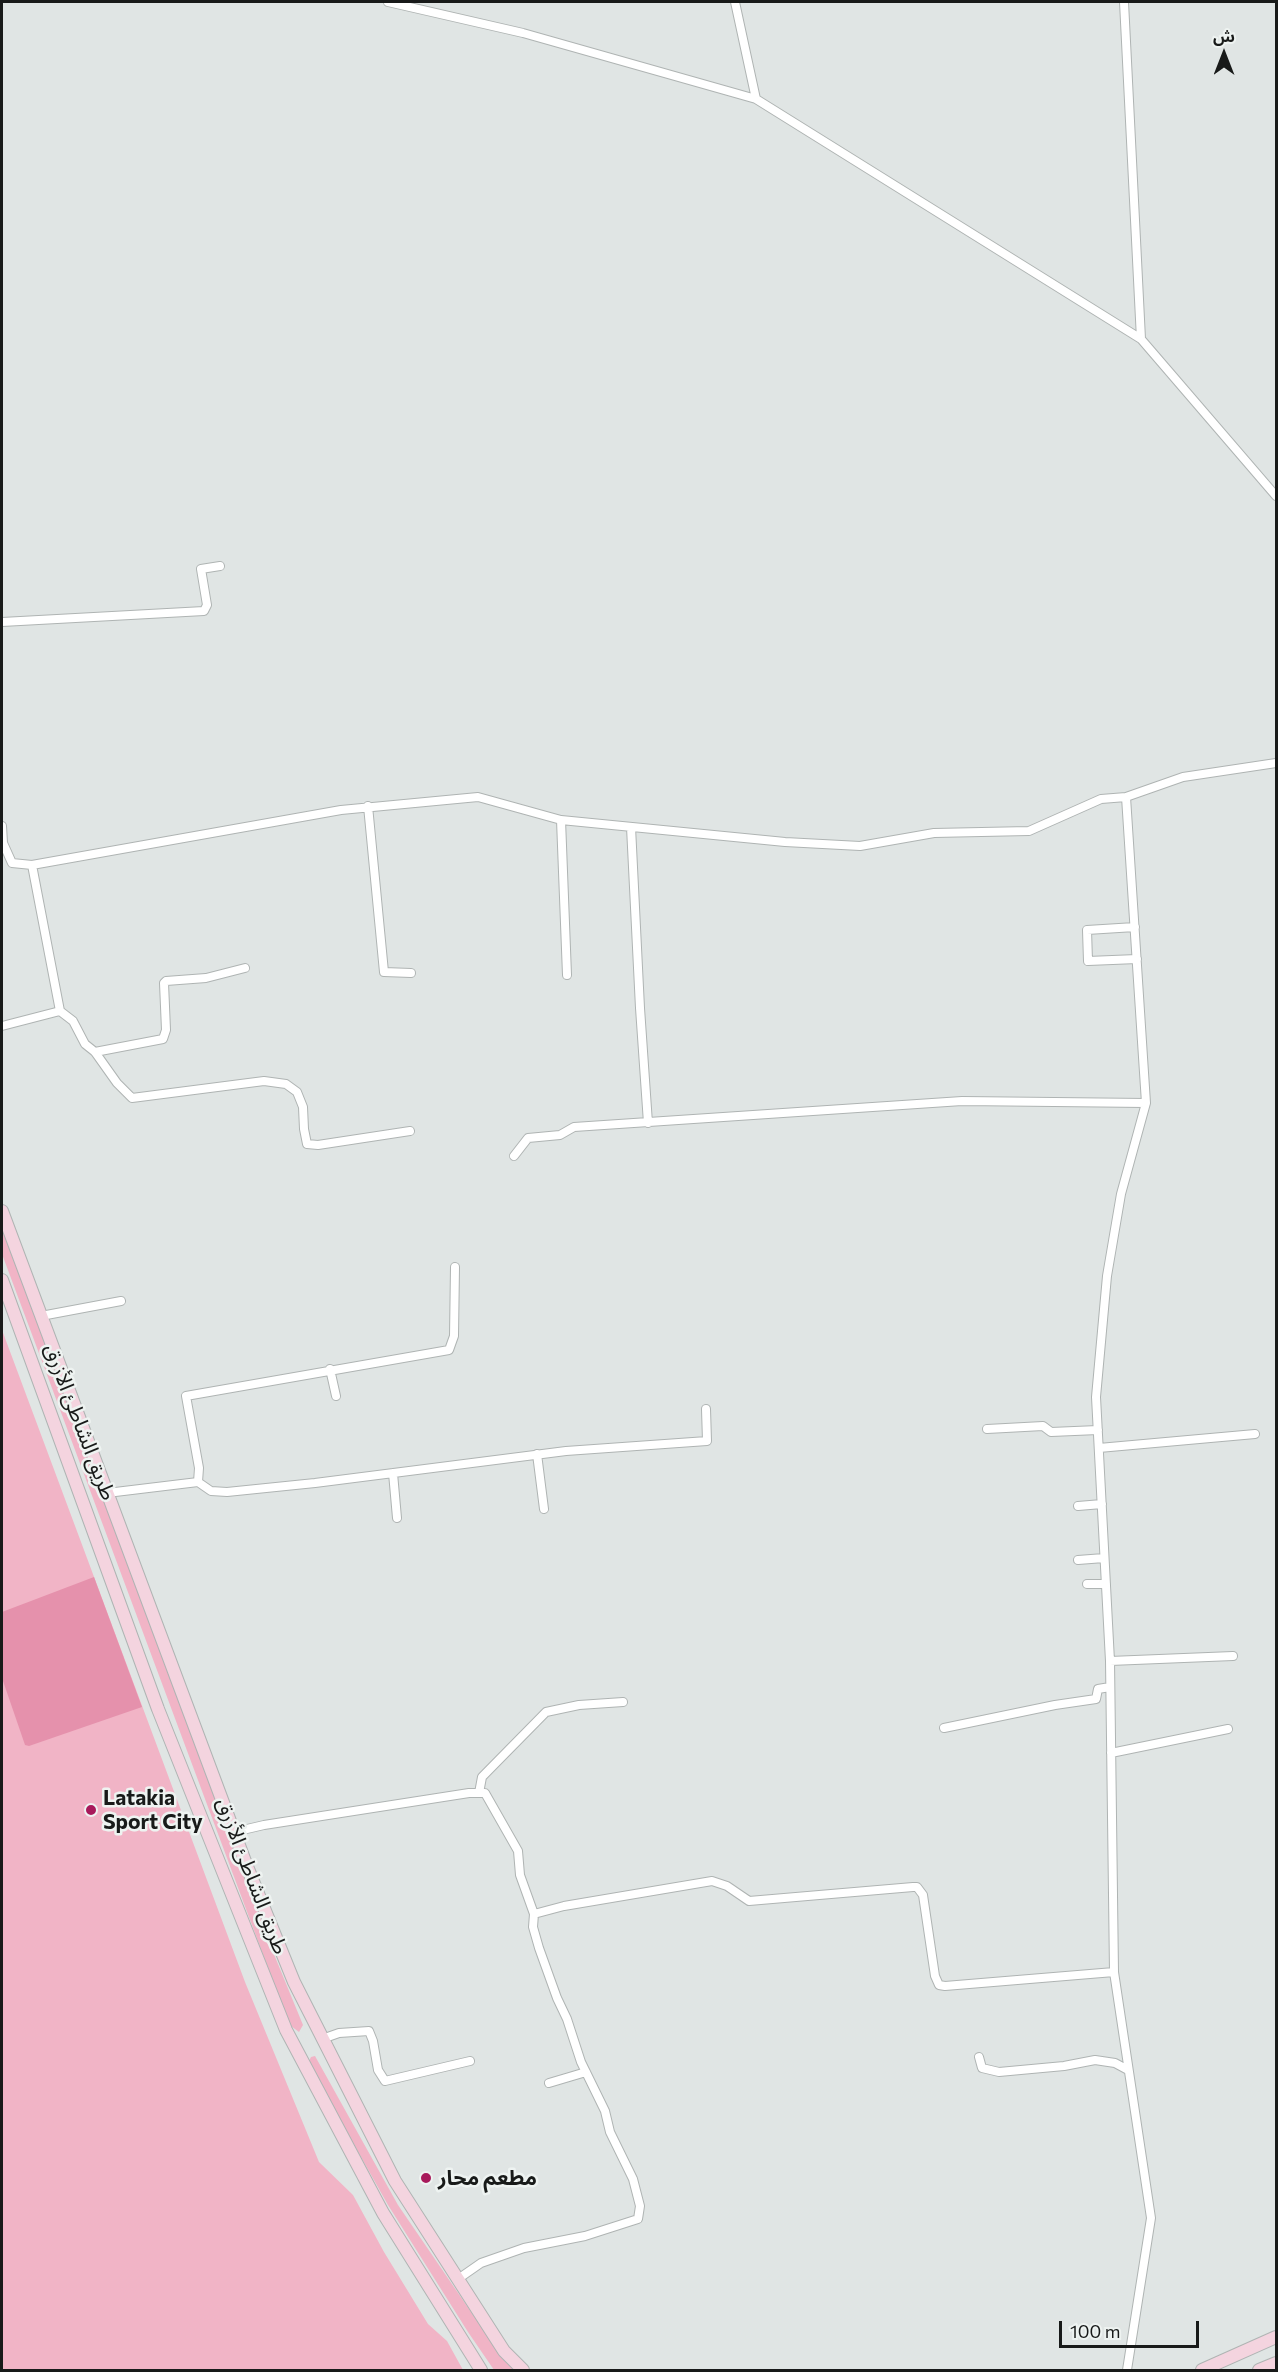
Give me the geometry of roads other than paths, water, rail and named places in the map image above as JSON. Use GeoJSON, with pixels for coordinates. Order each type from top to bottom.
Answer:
{"type":"FeatureCollection","features":[{"type":"Feature","properties":{"kind":"main road","name":"طريق الشاطئ الأزرق"},"geometry":{"type":"LineString","coordinates":[[2,1211],[234,1832],[294,1982],[395,2181],[504,2351],[523,2370]]}},
{"type":"Feature","properties":{"kind":"main road","name":"طريق الشاطئ الأزرق"},"geometry":{"type":"LineString","coordinates":[[2,1280],[158,1709],[286,2030],[383,2213],[481,2370]]}},
{"type":"Feature","properties":{"kind":"main road"},"geometry":{"type":"LineString","coordinates":[[1202,2370],[1276,2337]]}},
{"type":"Feature","properties":{"kind":"main road"},"geometry":{"type":"LineString","coordinates":[[1259,2370],[1276,2363]]}},
{"type":"Feature","properties":{"kind":"street"},"geometry":{"type":"LineString","coordinates":[[388,2],[523,33],[756,99],[1141,339],[1276,496]]}},
{"type":"Feature","properties":{"kind":"street"},"geometry":{"type":"LineString","coordinates":[[735,2],[756,99]]}},
{"type":"Feature","properties":{"kind":"street"},"geometry":{"type":"LineString","coordinates":[[1124,2],[1141,339]]}},
{"type":"Feature","properties":{"kind":"street"},"geometry":{"type":"LineString","coordinates":[[2,622],[204,611],[207,605],[201,569],[220,566]]}},
{"type":"Feature","properties":{"kind":"street"},"geometry":{"type":"LineString","coordinates":[[2,826],[3,843],[12,863],[32,865],[368,806],[478,797],[561,820],[785,842],[860,846],[934,833],[1029,831],[1101,799],[1126,797],[1183,777],[1276,763]]}},
{"type":"Feature","properties":{"kind":"street"},"geometry":{"type":"LineString","coordinates":[[1126,797],[1146,1103],[1121,1194],[1107,1276],[1096,1397],[1110,1661],[1114,1972],[1150,2218],[1127,2370]]}},
{"type":"Feature","properties":{"kind":"street"},"geometry":{"type":"LineString","coordinates":[[368,806],[384,972],[411,973]]}},
{"type":"Feature","properties":{"kind":"street"},"geometry":{"type":"LineString","coordinates":[[561,820],[567,975]]}},
{"type":"Feature","properties":{"kind":"street"},"geometry":{"type":"LineString","coordinates":[[631,827],[648,1123]]}},
{"type":"Feature","properties":{"kind":"street"},"geometry":{"type":"LineString","coordinates":[[32,865],[60,1011],[73,1021],[85,1044],[95,1052],[117,1083],[132,1098],[264,1081],[286,1084],[297,1092],[303,1107],[307,1144],[318,1145],[410,1131]]}},
{"type":"Feature","properties":{"kind":"street"},"geometry":{"type":"LineString","coordinates":[[1134,927],[1087,930],[1088,961],[1137,959]]}},
{"type":"Feature","properties":{"kind":"street"},"geometry":{"type":"LineString","coordinates":[[95,1052],[163,1039],[166,1030],[164,983],[166,981],[206,978],[245,968]]}},
{"type":"Feature","properties":{"kind":"street"},"geometry":{"type":"LineString","coordinates":[[2,1026],[60,1011]]}},
{"type":"Feature","properties":{"kind":"street"},"geometry":{"type":"LineString","coordinates":[[514,1156],[528,1138],[560,1136],[574,1127],[962,1101],[1146,1103]]}},
{"type":"Feature","properties":{"kind":"street"},"geometry":{"type":"LineString","coordinates":[[198,1482],[199,1468],[186,1395],[449,1350],[454,1336],[455,1267]]}},
{"type":"Feature","properties":{"kind":"street"},"geometry":{"type":"LineString","coordinates":[[41,1316],[121,1301]]}},
{"type":"Feature","properties":{"kind":"street"},"geometry":{"type":"LineString","coordinates":[[330,1369],[336,1396]]}},
{"type":"Feature","properties":{"kind":"street"},"geometry":{"type":"LineString","coordinates":[[107,1493],[198,1482],[211,1491],[228,1492],[537,1454],[707,1441],[705,1409]]}},
{"type":"Feature","properties":{"kind":"street"},"geometry":{"type":"LineString","coordinates":[[987,1429],[1043,1426],[1052,1432],[1098,1430]]}},
{"type":"Feature","properties":{"kind":"street"},"geometry":{"type":"LineString","coordinates":[[1099,1448],[1255,1434]]}},
{"type":"Feature","properties":{"kind":"street"},"geometry":{"type":"LineString","coordinates":[[537,1454],[544,1509]]}},
{"type":"Feature","properties":{"kind":"street"},"geometry":{"type":"LineString","coordinates":[[393,1473],[397,1518]]}},
{"type":"Feature","properties":{"kind":"street"},"geometry":{"type":"LineString","coordinates":[[1078,1506],[1102,1504]]}},
{"type":"Feature","properties":{"kind":"street"},"geometry":{"type":"LineString","coordinates":[[1078,1560],[1104,1558]]}},
{"type":"Feature","properties":{"kind":"street"},"geometry":{"type":"LineString","coordinates":[[1087,1584],[1106,1584]]}},
{"type":"Feature","properties":{"kind":"street"},"geometry":{"type":"LineString","coordinates":[[1110,1661],[1233,1656]]}},
{"type":"Feature","properties":{"kind":"street"},"geometry":{"type":"LineString","coordinates":[[944,1728],[1055,1704],[1096,1699],[1098,1689],[1110,1687]]}},
{"type":"Feature","properties":{"kind":"street"},"geometry":{"type":"LineString","coordinates":[[479,1793],[482,1777],[546,1712],[579,1705],[623,1702]]}},
{"type":"Feature","properties":{"kind":"street"},"geometry":{"type":"LineString","coordinates":[[1111,1753],[1228,1729]]}},
{"type":"Feature","properties":{"kind":"street"},"geometry":{"type":"LineString","coordinates":[[234,1832],[264,1825],[484,1793],[490,1799],[518,1851],[520,1875],[534,1914],[533,1927],[539,1948],[586,2072],[605,2111],[610,2132],[633,2179],[640,2206],[638,2219],[595,2233],[524,2248],[481,2263],[458,2279]]}},
{"type":"Feature","properties":{"kind":"street"},"geometry":{"type":"LineString","coordinates":[[534,1914],[564,1906],[712,1881],[728,1886],[749,1901],[917,1887],[923,1895],[935,1976],[939,1985],[1114,1972]]}},
{"type":"Feature","properties":{"kind":"street"},"geometry":{"type":"LineString","coordinates":[[322,2039],[339,2033],[369,2031],[378,2070],[385,2081],[470,2061]]}},
{"type":"Feature","properties":{"kind":"street"},"geometry":{"type":"LineString","coordinates":[[979,2058],[982,2068],[999,2072],[1064,2066],[1095,2060],[1115,2063],[1128,2070]]}},
{"type":"Feature","properties":{"kind":"street"},"geometry":{"type":"LineString","coordinates":[[549,2083],[586,2072]]}},
{"type":"Feature","properties":{"kind":"place","name":"Latakia Sport City"},"geometry":{"type":"Point","coordinates":[91,1810]}},
{"type":"Feature","properties":{"kind":"place","name":"مطعم محار"},"geometry":{"type":"Point","coordinates":[426,2178]}}]}
